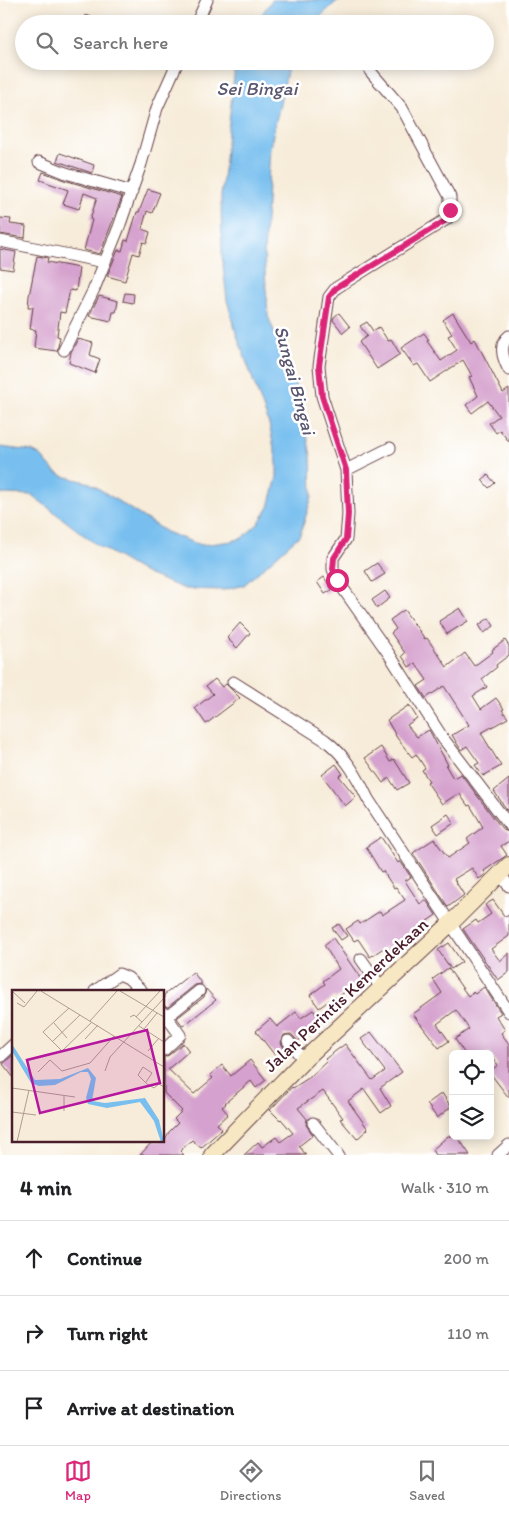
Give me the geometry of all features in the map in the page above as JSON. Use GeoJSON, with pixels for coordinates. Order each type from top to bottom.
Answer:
{"type":"FeatureCollection","features":[{"type":"Feature","properties":{"kind":"street"},"geometry":{"type":"LineString","coordinates":[[200,15],[208,0]]}},
{"type":"Feature","properties":{"kind":"street"},"geometry":{"type":"LineString","coordinates":[[64,350],[94,289],[132,192],[157,108],[174,70]]}},
{"type":"Feature","properties":{"kind":"street"},"geometry":{"type":"LineString","coordinates":[[370,70],[402,108],[450,197],[450,210],[448,219],[336,288],[329,297],[319,366],[322,396],[346,470],[348,514],[346,539],[334,558],[333,569],[337,580],[389,654],[442,737],[509,825]]}},
{"type":"Feature","properties":{"kind":"street"},"geometry":{"type":"LineString","coordinates":[[39,162],[66,173],[132,192]]}},
{"type":"Feature","properties":{"kind":"street"},"geometry":{"type":"LineString","coordinates":[[0,241],[104,262]]}},
{"type":"Feature","properties":{"kind":"street"},"geometry":{"type":"LineString","coordinates":[[509,336],[505,339],[502,350],[504,361],[509,370]]}},
{"type":"Feature","properties":{"kind":"street"},"geometry":{"type":"LineString","coordinates":[[346,470],[390,448]]}},
{"type":"Feature","properties":{"kind":"street"},"geometry":{"type":"LineString","coordinates":[[233,682],[337,750],[348,763],[368,799],[509,1012]]}},
{"type":"Feature","properties":{"kind":"street","name":"Jalan Perintis Kemerdekaan"},"geometry":{"type":"LineString","coordinates":[[220,1152],[304,1060],[450,924],[506,875]]}},
{"type":"Feature","properties":{"kind":"street"},"geometry":{"type":"LineString","coordinates":[[361,959],[382,989]]}},
{"type":"Feature","properties":{"kind":"street"},"geometry":{"type":"LineString","coordinates":[[96,990],[119,974],[128,978],[141,990]]}},
{"type":"Feature","properties":{"kind":"street"},"geometry":{"type":"LineString","coordinates":[[165,1049],[180,1035],[165,1015],[199,991]]}},
{"type":"Feature","properties":{"kind":"street"},"geometry":{"type":"LineString","coordinates":[[288,1041],[304,1060]]}},
{"type":"Feature","properties":{"kind":"street"},"geometry":{"type":"LineString","coordinates":[[0,1057],[12,1046]]}},
{"type":"Feature","properties":{"kind":"street"},"geometry":{"type":"LineString","coordinates":[[313,1123],[338,1155]]}},
{"type":"Feature","properties":{"kind":"street"},"geometry":{"type":"LineString","coordinates":[[498,1155],[509,1145]]}},
{"type":"Feature","properties":{"kind":"water"},"geometry":{"type":"Polygon","coordinates":[[[272,0],[345,0],[336,2],[322,15],[261,15],[272,0]]]}},
{"type":"Feature","properties":{"kind":"water","name":"Sei Bingai"},"geometry":{"type":"Polygon","coordinates":[[[235,70],[288,70],[270,148],[264,255],[268,316],[299,395],[311,456],[312,496],[300,535],[244,585],[224,590],[185,589],[147,574],[94,543],[32,495],[0,494],[0,447],[32,451],[41,456],[54,471],[63,476],[90,483],[166,532],[202,545],[242,538],[258,524],[269,507],[277,477],[277,462],[269,424],[236,333],[227,300],[222,256],[221,196],[235,70]]]}},
{"type":"Feature","properties":{"kind":"building"},"geometry":{"type":"Polygon","coordinates":[[[60,153],[94,165],[92,173],[57,161],[60,153]]]}},
{"type":"Feature","properties":{"kind":"building"},"geometry":{"type":"Polygon","coordinates":[[[43,172],[122,197],[100,254],[84,250],[92,220],[90,219],[97,198],[84,193],[79,209],[63,204],[68,190],[40,180],[43,172]]]}},
{"type":"Feature","properties":{"kind":"building"},"geometry":{"type":"Polygon","coordinates":[[[148,189],[160,193],[152,213],[147,211],[142,229],[150,232],[147,243],[143,242],[139,255],[133,253],[125,281],[107,276],[118,250],[122,251],[125,240],[128,241],[137,212],[139,212],[148,189]]]}},
{"type":"Feature","properties":{"kind":"building"},"geometry":{"type":"Polygon","coordinates":[[[0,218],[11,219],[10,224],[26,226],[25,238],[0,234],[0,218]]]}},
{"type":"Feature","properties":{"kind":"building"},"geometry":{"type":"Polygon","coordinates":[[[0,249],[16,252],[13,270],[0,268],[0,249]]]}},
{"type":"Feature","properties":{"kind":"building"},"geometry":{"type":"Polygon","coordinates":[[[37,256],[48,258],[47,262],[79,268],[76,291],[70,290],[65,313],[60,312],[57,336],[60,337],[57,351],[34,348],[36,330],[30,329],[33,307],[28,307],[29,296],[37,256]]]}},
{"type":"Feature","properties":{"kind":"building"},"geometry":{"type":"Polygon","coordinates":[[[125,293],[134,294],[133,303],[123,301],[125,293]]]}},
{"type":"Feature","properties":{"kind":"building"},"geometry":{"type":"Polygon","coordinates":[[[99,296],[118,301],[116,312],[113,312],[111,321],[89,316],[99,296]]]}},
{"type":"Feature","properties":{"kind":"building"},"geometry":{"type":"Polygon","coordinates":[[[339,313],[350,327],[343,333],[333,320],[339,313]]]}},
{"type":"Feature","properties":{"kind":"building"},"geometry":{"type":"Polygon","coordinates":[[[453,313],[471,342],[475,339],[503,393],[509,389],[509,442],[500,430],[496,433],[489,423],[499,416],[488,401],[472,413],[466,405],[478,396],[469,377],[472,376],[463,360],[430,382],[418,364],[414,366],[401,348],[424,333],[429,340],[427,341],[441,361],[457,350],[448,336],[452,334],[443,320],[453,313]]]}},
{"type":"Feature","properties":{"kind":"building"},"geometry":{"type":"Polygon","coordinates":[[[367,322],[373,331],[379,327],[388,341],[391,339],[400,354],[377,369],[359,342],[367,336],[360,326],[367,322]]]}},
{"type":"Feature","properties":{"kind":"building"},"geometry":{"type":"Polygon","coordinates":[[[78,339],[93,343],[90,355],[100,359],[95,373],[69,363],[71,352],[78,339]]]}},
{"type":"Feature","properties":{"kind":"building"},"geometry":{"type":"Polygon","coordinates":[[[488,475],[495,483],[489,488],[482,480],[488,475]]]}},
{"type":"Feature","properties":{"kind":"building"},"geometry":{"type":"Polygon","coordinates":[[[377,563],[385,574],[372,582],[365,571],[377,563]]]}},
{"type":"Feature","properties":{"kind":"building"},"geometry":{"type":"Polygon","coordinates":[[[324,577],[332,590],[325,594],[317,582],[324,577]]]}},
{"type":"Feature","properties":{"kind":"building"},"geometry":{"type":"Polygon","coordinates":[[[385,591],[390,598],[377,608],[372,600],[385,591]]]}},
{"type":"Feature","properties":{"kind":"building"},"geometry":{"type":"Polygon","coordinates":[[[460,608],[468,621],[447,634],[439,621],[460,608]]]}},
{"type":"Feature","properties":{"kind":"building"},"geometry":{"type":"Polygon","coordinates":[[[404,610],[447,667],[465,653],[474,666],[505,640],[509,646],[509,655],[482,679],[487,687],[473,696],[481,709],[496,698],[508,718],[481,733],[501,766],[483,776],[475,765],[479,763],[467,746],[461,750],[452,735],[469,725],[444,686],[426,698],[418,686],[427,680],[415,663],[409,667],[402,656],[405,653],[391,633],[396,629],[390,620],[404,610]]]}},
{"type":"Feature","properties":{"kind":"building"},"geometry":{"type":"Polygon","coordinates":[[[489,618],[494,626],[484,633],[479,625],[489,618]]]}},
{"type":"Feature","properties":{"kind":"building"},"geometry":{"type":"Polygon","coordinates":[[[240,623],[250,633],[237,648],[227,638],[240,623]]]}},
{"type":"Feature","properties":{"kind":"building"},"geometry":{"type":"Polygon","coordinates":[[[215,679],[222,687],[226,684],[240,698],[206,724],[195,708],[213,694],[206,686],[215,679]]]}},
{"type":"Feature","properties":{"kind":"building"},"geometry":{"type":"Polygon","coordinates":[[[409,705],[417,718],[407,725],[417,737],[429,730],[453,778],[461,774],[503,830],[509,832],[509,841],[501,846],[507,855],[484,871],[486,874],[479,879],[472,868],[454,879],[464,895],[448,907],[413,853],[434,839],[448,858],[470,843],[467,839],[483,827],[470,805],[468,806],[459,793],[442,804],[427,782],[429,781],[422,770],[425,768],[416,754],[412,757],[397,738],[387,720],[409,705]]]}},
{"type":"Feature","properties":{"kind":"building"},"geometry":{"type":"Polygon","coordinates":[[[381,747],[390,762],[394,759],[409,783],[397,790],[389,778],[383,783],[365,758],[381,747]]]}},
{"type":"Feature","properties":{"kind":"building"},"geometry":{"type":"Polygon","coordinates":[[[336,764],[343,774],[339,776],[356,797],[345,806],[322,775],[336,764]]]}},
{"type":"Feature","properties":{"kind":"building"},"geometry":{"type":"Polygon","coordinates":[[[509,779],[509,813],[494,791],[509,779]]]}},
{"type":"Feature","properties":{"kind":"building"},"geometry":{"type":"Polygon","coordinates":[[[448,814],[454,823],[438,834],[432,825],[448,814]]]}},
{"type":"Feature","properties":{"kind":"building"},"geometry":{"type":"Polygon","coordinates":[[[381,837],[398,863],[400,861],[411,877],[405,881],[420,904],[426,900],[436,915],[416,929],[420,936],[407,945],[404,940],[387,951],[385,947],[370,957],[358,939],[354,941],[346,929],[358,921],[360,924],[380,911],[382,915],[405,900],[396,887],[394,888],[383,871],[381,872],[366,847],[381,837]]]}},
{"type":"Feature","properties":{"kind":"building"},"geometry":{"type":"Polygon","coordinates":[[[493,900],[505,917],[509,915],[509,936],[491,949],[500,961],[509,953],[509,972],[498,980],[463,929],[476,920],[478,923],[491,914],[485,905],[493,900]]]}},
{"type":"Feature","properties":{"kind":"building"},"geometry":{"type":"Polygon","coordinates":[[[339,924],[347,936],[341,940],[332,928],[339,924]]]}},
{"type":"Feature","properties":{"kind":"building"},"geometry":{"type":"Polygon","coordinates":[[[333,938],[365,985],[356,992],[352,987],[319,1008],[310,995],[325,984],[323,981],[339,969],[324,945],[333,938]]]}},
{"type":"Feature","properties":{"kind":"building"},"geometry":{"type":"Polygon","coordinates":[[[449,943],[462,962],[451,969],[438,950],[449,943]]]}},
{"type":"Feature","properties":{"kind":"building"},"geometry":{"type":"Polygon","coordinates":[[[448,968],[468,996],[473,992],[475,994],[484,987],[501,1013],[496,1016],[505,1030],[501,1033],[509,1044],[509,1098],[494,1078],[494,1068],[498,1065],[494,1060],[494,1050],[462,1050],[455,1039],[469,1029],[456,1010],[437,1024],[449,1041],[439,1048],[413,1014],[442,993],[433,979],[448,968]]]}},
{"type":"Feature","properties":{"kind":"building"},"geometry":{"type":"Polygon","coordinates":[[[193,972],[202,984],[195,985],[168,1007],[165,1006],[165,994],[193,972]]]}},
{"type":"Feature","properties":{"kind":"building"},"geometry":{"type":"Polygon","coordinates":[[[206,989],[216,1000],[183,1026],[177,1018],[204,997],[206,989]]]}},
{"type":"Feature","properties":{"kind":"building"},"geometry":{"type":"Polygon","coordinates":[[[313,1010],[323,1022],[298,1041],[291,1034],[284,1035],[281,1043],[286,1051],[277,1058],[256,1031],[270,1019],[277,1027],[296,1012],[301,1018],[313,1010]]]}},
{"type":"Feature","properties":{"kind":"building"},"geometry":{"type":"Polygon","coordinates":[[[371,1032],[402,1072],[380,1088],[391,1106],[381,1113],[364,1089],[348,1101],[368,1129],[357,1139],[340,1119],[343,1118],[323,1091],[298,1108],[307,1119],[306,1125],[313,1135],[299,1146],[306,1155],[244,1155],[258,1142],[262,1147],[276,1137],[280,1142],[293,1133],[270,1110],[292,1087],[310,1077],[327,1061],[325,1059],[345,1044],[372,1080],[385,1071],[361,1039],[371,1032]]]}},
{"type":"Feature","properties":{"kind":"building"},"geometry":{"type":"Polygon","coordinates":[[[183,1043],[189,1051],[168,1069],[194,1094],[213,1078],[210,1075],[222,1065],[231,1076],[250,1060],[266,1080],[256,1088],[251,1081],[225,1103],[222,1107],[228,1114],[217,1124],[222,1129],[201,1148],[192,1140],[180,1151],[184,1155],[140,1155],[152,1142],[165,1142],[169,1132],[178,1123],[174,1119],[182,1111],[165,1094],[165,1057],[183,1043]]]}},
{"type":"Feature","properties":{"kind":"building"},"geometry":{"type":"Polygon","coordinates":[[[12,1056],[12,1075],[3,1064],[12,1056]]]}},
{"type":"Feature","properties":{"kind":"building"},"geometry":{"type":"Polygon","coordinates":[[[442,1093],[449,1104],[449,1109],[437,1118],[427,1104],[442,1093]]]}},
{"type":"Feature","properties":{"kind":"building"},"geometry":{"type":"Polygon","coordinates":[[[449,1136],[449,1140],[460,1140],[470,1155],[435,1155],[432,1150],[449,1136]]]}},
{"type":"Feature","properties":{"kind":"route"},"geometry":{"type":"LineString","coordinates":[[337,580],[333,569],[334,558],[346,539],[348,514],[346,470],[322,396],[319,366],[329,297],[336,288],[448,219],[450,210]]}},
{"type":"Feature","properties":{"kind":"water label","name":"Sungai Bingai"},"geometry":{"type":"Point","coordinates":[295,380]}}]}
